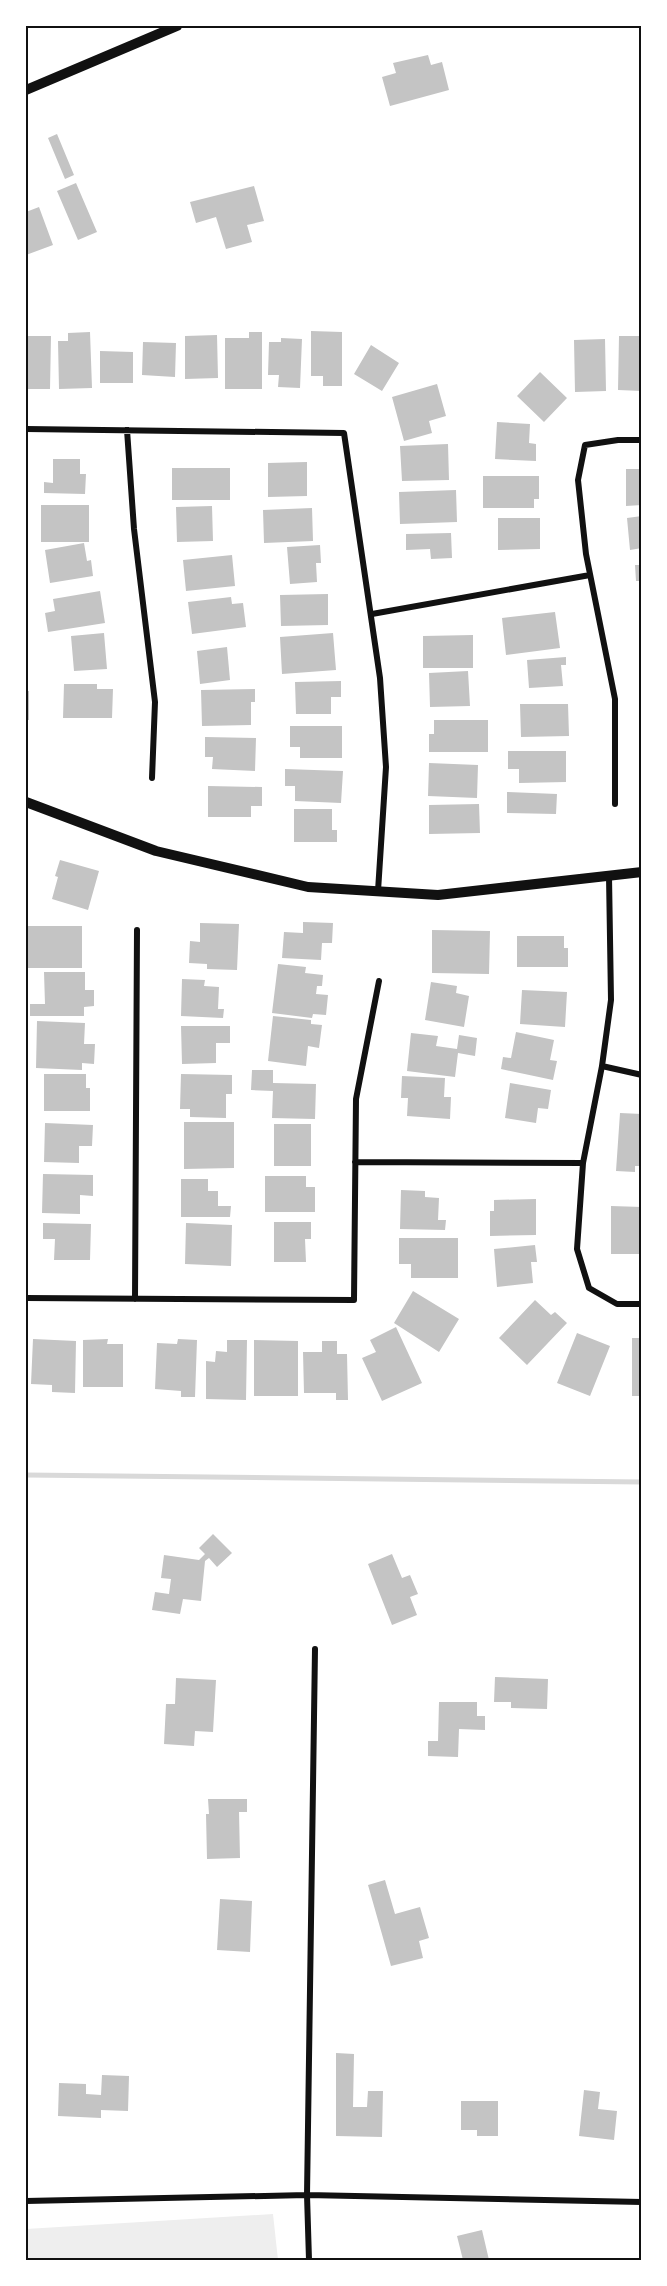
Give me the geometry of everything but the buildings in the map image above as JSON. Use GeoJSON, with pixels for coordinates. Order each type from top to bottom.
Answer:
{"type":"FeatureCollection","features":[{"type":"Feature","properties":{"kind":"street"},"geometry":{"type":"LineString","coordinates":[[26,90],[177,26]]}},
{"type":"Feature","properties":{"kind":"street"},"geometry":{"type":"LineString","coordinates":[[26,429],[344,433],[380,678],[386,767],[378,891]]}},
{"type":"Feature","properties":{"kind":"street"},"geometry":{"type":"LineString","coordinates":[[127,430],[134,529],[155,702],[152,778]]}},
{"type":"Feature","properties":{"kind":"street"},"geometry":{"type":"LineString","coordinates":[[615,804],[615,699],[590,575],[578,480],[585,445],[618,440],[642,440]]}},
{"type":"Feature","properties":{"kind":"street"},"geometry":{"type":"LineString","coordinates":[[372,614],[590,575]]}},
{"type":"Feature","properties":{"kind":"street"},"geometry":{"type":"LineString","coordinates":[[26,802],[156,851],[308,887],[438,895],[642,872]]}},
{"type":"Feature","properties":{"kind":"street"},"geometry":{"type":"LineString","coordinates":[[609,876],[611,1000],[602,1066],[583,1163],[576,1249],[589,1288],[617,1304],[642,1304]]}},
{"type":"Feature","properties":{"kind":"street"},"geometry":{"type":"LineString","coordinates":[[135,1299],[137,930]]}},
{"type":"Feature","properties":{"kind":"street"},"geometry":{"type":"LineString","coordinates":[[26,1298],[354,1300],[356,1099],[379,981]]}},
{"type":"Feature","properties":{"kind":"street"},"geometry":{"type":"LineString","coordinates":[[602,1066],[642,1075]]}},
{"type":"Feature","properties":{"kind":"street"},"geometry":{"type":"LineString","coordinates":[[355,1162],[583,1163]]}},
{"type":"Feature","properties":{"kind":"street"},"geometry":{"type":"LineString","coordinates":[[309,2260],[315,1649]]}},
{"type":"Feature","properties":{"kind":"street"},"geometry":{"type":"LineString","coordinates":[[26,2201],[308,2195],[642,2202]]}},
{"type":"Feature","properties":{"kind":"shaded area"},"geometry":{"type":"Polygon","coordinates":[[[273,2214],[278,2260],[26,2260],[26,2229],[273,2214]]]}},
{"type":"Feature","properties":{"kind":"waterway"},"geometry":{"type":"LineString","coordinates":[[26,1475],[642,1482]]}}]}
